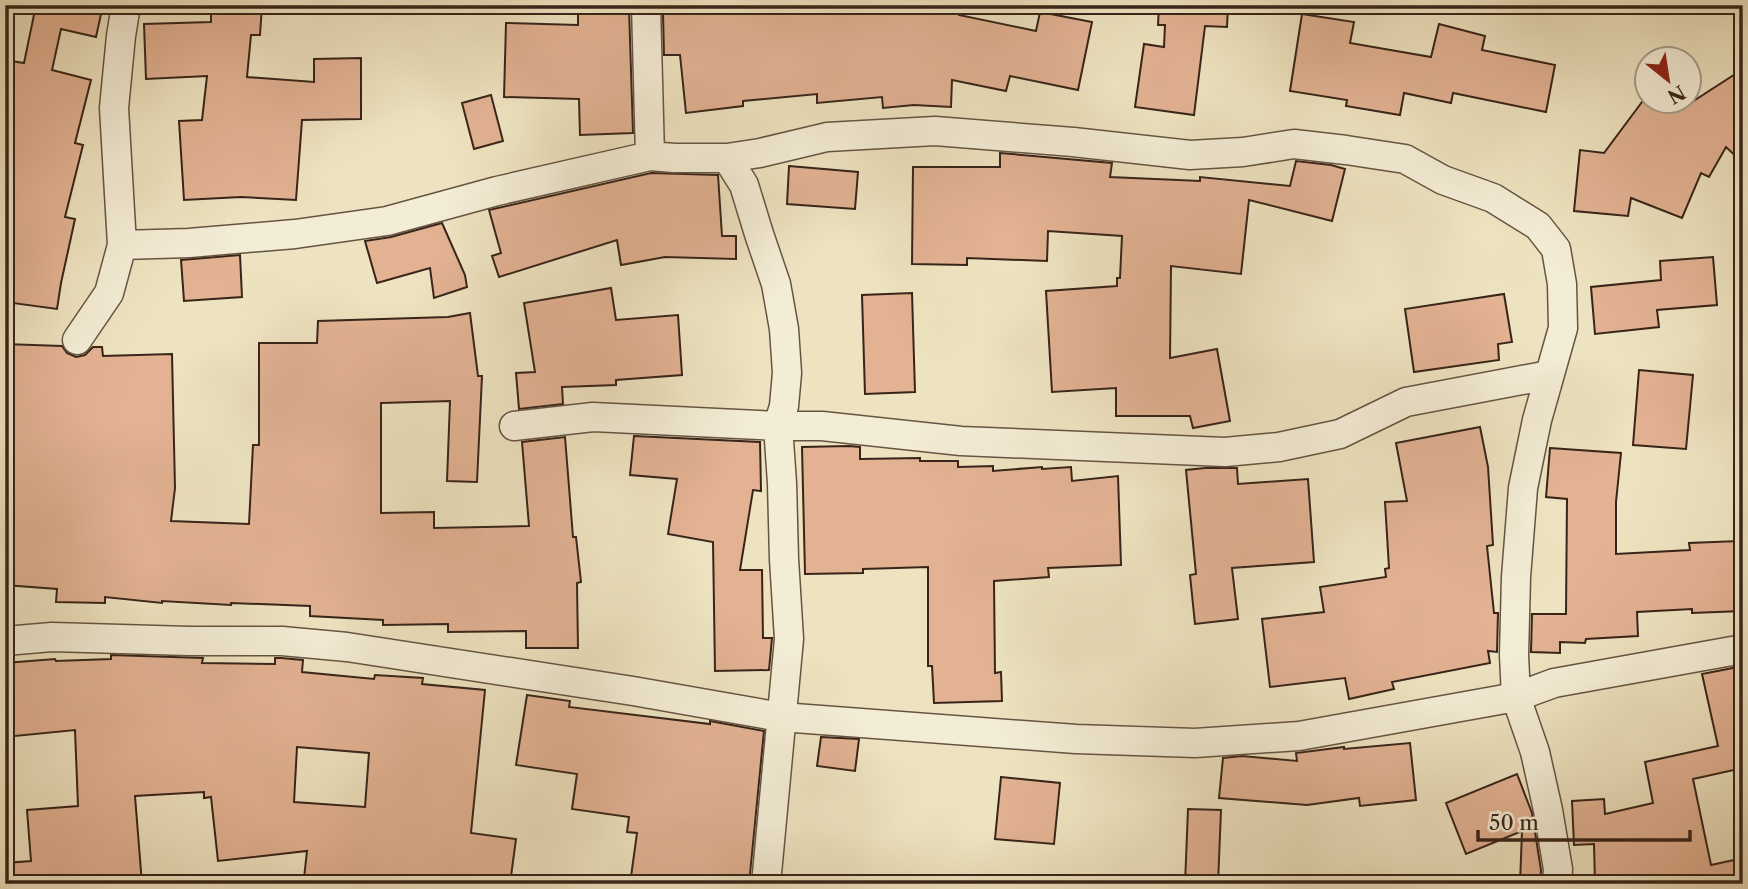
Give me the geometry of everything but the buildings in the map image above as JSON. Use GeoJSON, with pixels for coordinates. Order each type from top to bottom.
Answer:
{"type":"FeatureCollection","features":[{"type":"Feature","properties":{"kind":"street"},"geometry":{"type":"LineString","coordinates":[[77,340],[108,293],[122,245],[114,108],[126,5]]}},
{"type":"Feature","properties":{"kind":"street"},"geometry":{"type":"LineString","coordinates":[[646,5],[650,156]]}},
{"type":"Feature","properties":{"kind":"street"},"geometry":{"type":"LineString","coordinates":[[122,245],[189,243],[295,234],[387,221],[510,187],[650,156],[727,158],[827,137],[935,131],[1190,155],[1242,152],[1294,144],[1346,150],[1405,159],[1443,180],[1493,198],[1538,226],[1556,249],[1562,284],[1563,328],[1537,420],[1523,488],[1516,577],[1514,655],[1516,697],[1535,752],[1548,810],[1558,869],[1557,884]]}},
{"type":"Feature","properties":{"kind":"street"},"geometry":{"type":"LineString","coordinates":[[744,185],[760,153]]}},
{"type":"Feature","properties":{"kind":"street"},"geometry":{"type":"LineString","coordinates":[[727,158],[744,185],[776,284],[788,373],[784,406],[778,426],[789,639],[766,884]]}},
{"type":"Feature","properties":{"kind":"street"},"geometry":{"type":"LineString","coordinates":[[514,426],[593,417],[822,426],[961,441],[1225,452],[1279,447],[1340,434],[1406,402],[1549,375]]}},
{"type":"Feature","properties":{"kind":"street"},"geometry":{"type":"LineString","coordinates":[[5,641],[52,637],[282,641],[347,647],[633,691],[781,717],[1076,739],[1195,743],[1299,736],[1516,697],[1553,683],[1743,649]]}}]}
